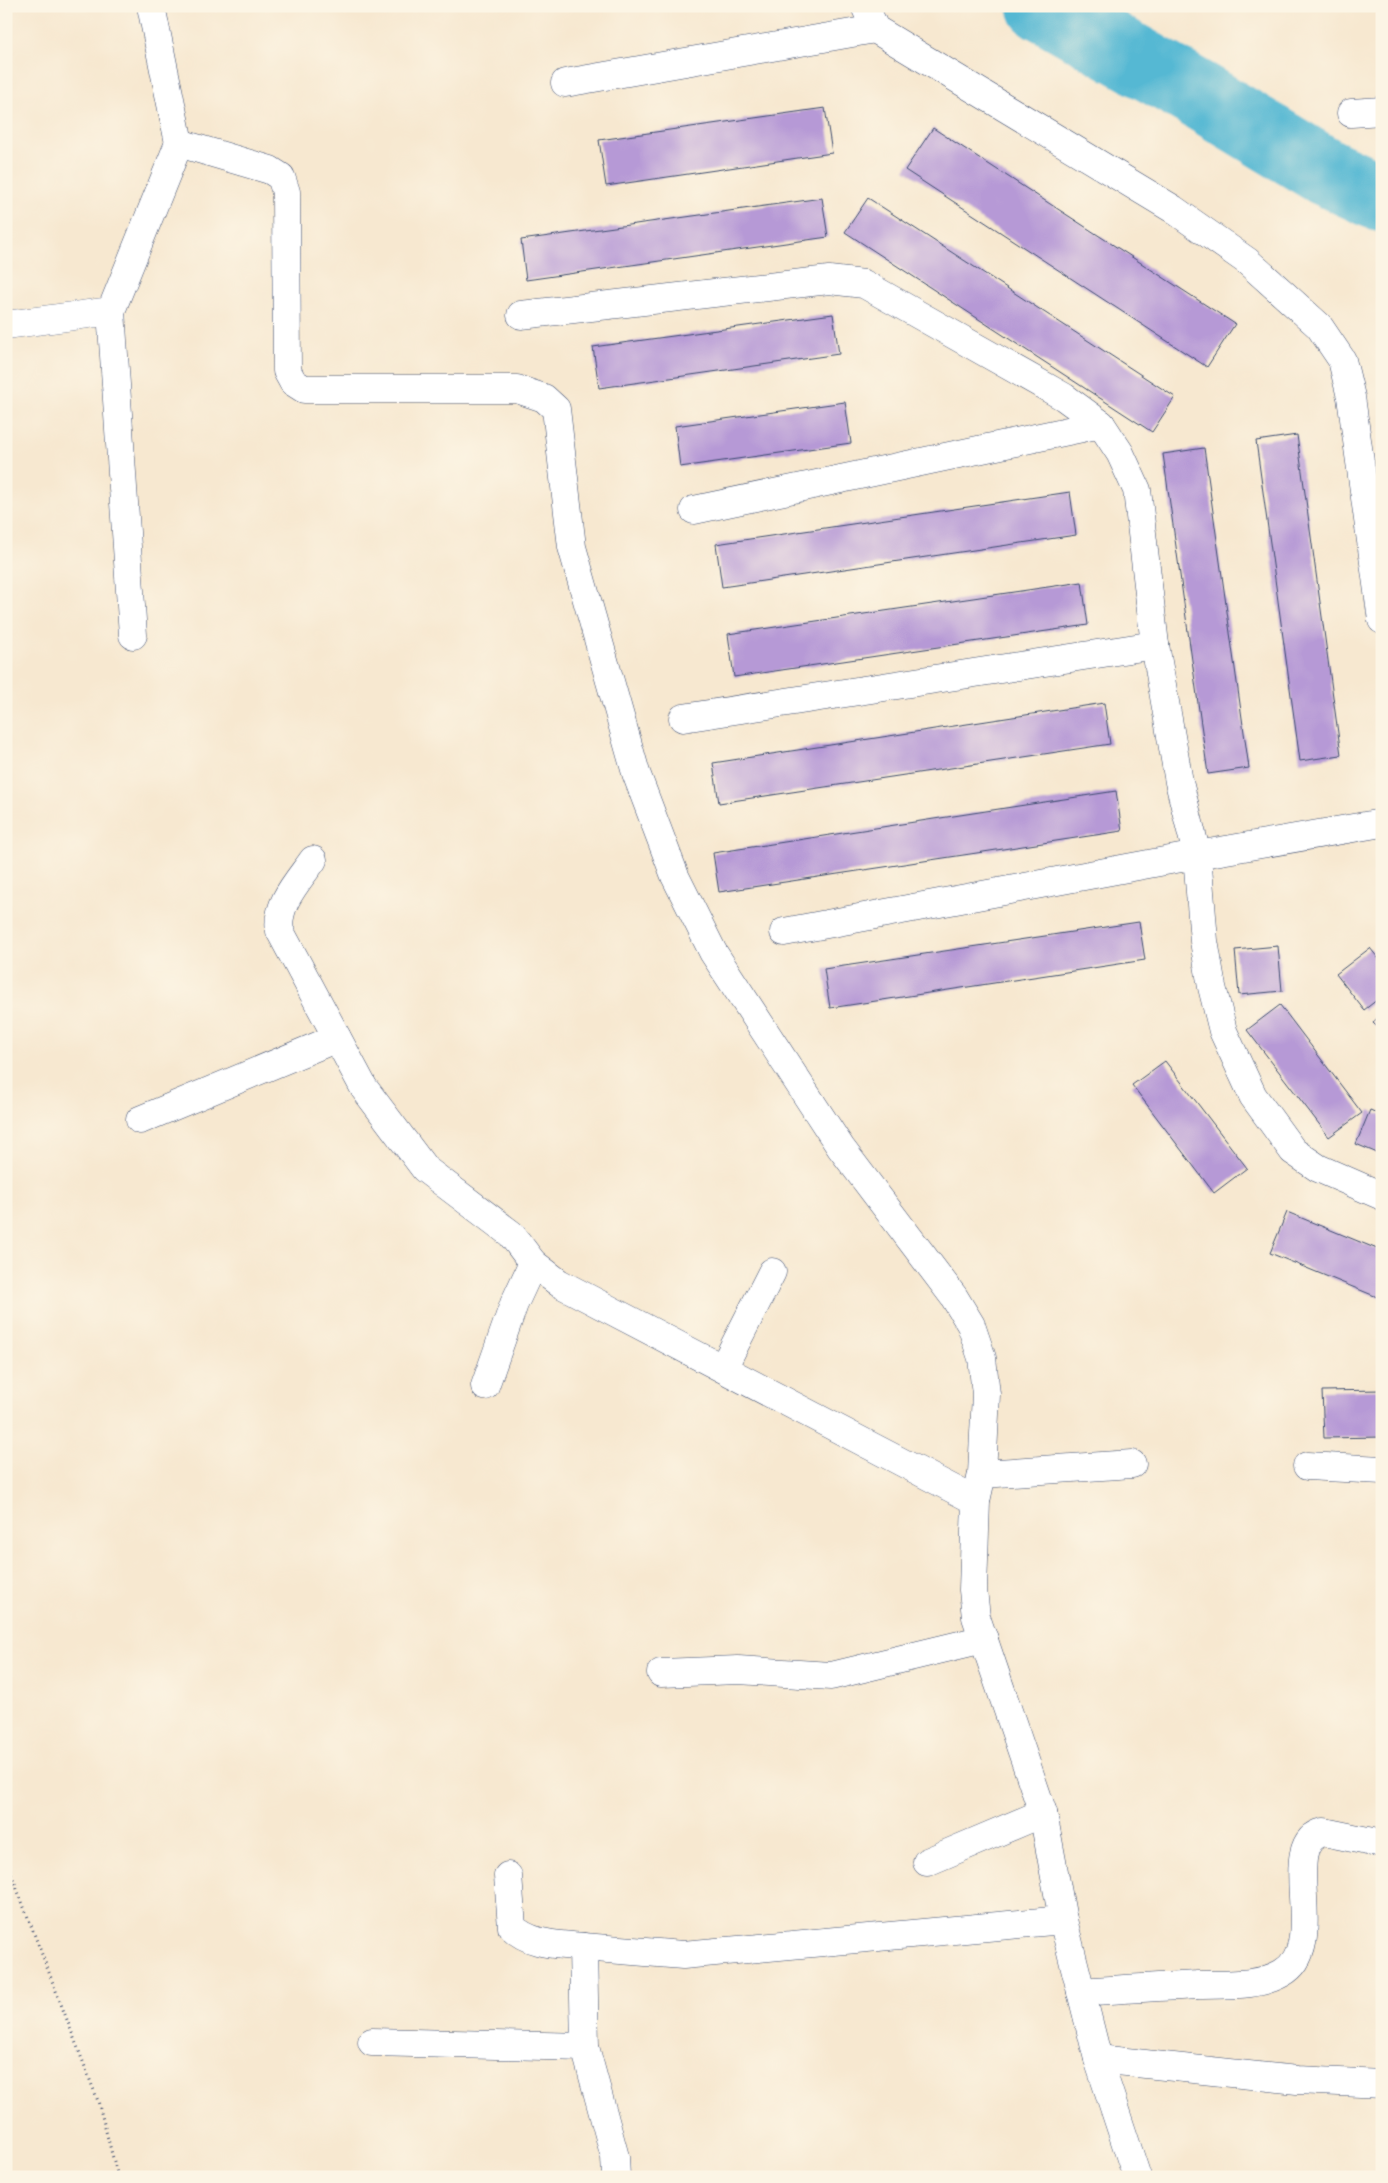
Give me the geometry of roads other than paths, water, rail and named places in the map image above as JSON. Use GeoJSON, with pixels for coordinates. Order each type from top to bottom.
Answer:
{"type":"FeatureCollection","features":[{"type":"Feature","properties":{"kind":"street"},"geometry":{"type":"LineString","coordinates":[[134,635],[111,311],[179,143],[151,6]]}},
{"type":"Feature","properties":{"kind":"street"},"geometry":{"type":"LineString","coordinates":[[565,83],[870,17],[1195,224],[1247,261],[1319,326],[1342,360],[1352,397],[1382,620]]}},
{"type":"Feature","properties":{"kind":"street"},"geometry":{"type":"LineString","coordinates":[[1351,113],[1382,111]]}},
{"type":"Feature","properties":{"kind":"street"},"geometry":{"type":"LineString","coordinates":[[179,143],[270,170],[281,177],[286,192],[287,371],[293,382],[304,389],[517,390],[544,398],[556,410],[572,546],[636,773],[674,876],[713,952],[841,1148],[954,1297],[971,1325],[982,1358],[986,1394],[982,1474],[976,1501],[973,1590],[976,1617],[1043,1812],[1063,1920],[1098,2059],[1137,2177]]}},
{"type":"Feature","properties":{"kind":"street"},"geometry":{"type":"LineString","coordinates":[[521,315],[820,281],[848,280],[864,284],[1064,397],[1101,424],[1120,453],[1137,490],[1155,645],[1179,782],[1196,855],[1204,941],[1223,1031],[1253,1096],[1293,1151],[1318,1168],[1382,1196]]}},
{"type":"Feature","properties":{"kind":"street"},"geometry":{"type":"LineString","coordinates":[[6,325],[111,311]]}},
{"type":"Feature","properties":{"kind":"street"},"geometry":{"type":"LineString","coordinates":[[694,510],[1101,424]]}},
{"type":"Feature","properties":{"kind":"street"},"geometry":{"type":"LineString","coordinates":[[683,718],[1155,645]]}},
{"type":"Feature","properties":{"kind":"street"},"geometry":{"type":"LineString","coordinates":[[784,932],[1196,855],[1382,823]]}},
{"type":"Feature","properties":{"kind":"street"},"geometry":{"type":"LineString","coordinates":[[313,860],[282,908],[279,923],[280,931],[364,1088],[425,1169],[511,1234],[533,1263],[559,1283],[976,1501]]}},
{"type":"Feature","properties":{"kind":"street"},"geometry":{"type":"LineString","coordinates":[[140,1120],[337,1038]]}},
{"type":"Feature","properties":{"kind":"street"},"geometry":{"type":"LineString","coordinates":[[485,1386],[514,1304],[533,1263]]}},
{"type":"Feature","properties":{"kind":"street"},"geometry":{"type":"LineString","coordinates":[[723,1368],[772,1272]]}},
{"type":"Feature","properties":{"kind":"street"},"geometry":{"type":"LineString","coordinates":[[982,1474],[1132,1464]]}},
{"type":"Feature","properties":{"kind":"street"},"geometry":{"type":"LineString","coordinates":[[1308,1466],[1382,1470]]}},
{"type":"Feature","properties":{"kind":"street"},"geometry":{"type":"LineString","coordinates":[[661,1673],[738,1670],[832,1676],[984,1639]]}},
{"type":"Feature","properties":{"kind":"street"},"geometry":{"type":"LineString","coordinates":[[927,1862],[1043,1812]]}},
{"type":"Feature","properties":{"kind":"street"},"geometry":{"type":"LineString","coordinates":[[1081,1992],[1254,1982],[1282,1973],[1294,1964],[1302,1950],[1303,1859],[1309,1839],[1316,1834],[1324,1832],[1382,1844]]}},
{"type":"Feature","properties":{"kind":"street"},"geometry":{"type":"LineString","coordinates":[[508,1876],[512,1927],[521,1936],[530,1940],[583,1947],[683,1955],[1063,1920]]}},
{"type":"Feature","properties":{"kind":"street"},"geometry":{"type":"LineString","coordinates":[[583,1947],[585,2046],[615,2157],[616,2177]]}},
{"type":"Feature","properties":{"kind":"street"},"geometry":{"type":"LineString","coordinates":[[372,2042],[585,2046]]}},
{"type":"Feature","properties":{"kind":"street"},"geometry":{"type":"LineString","coordinates":[[1098,2059],[1297,2080],[1382,2084]]}},
{"type":"Feature","properties":{"kind":"waterway"},"geometry":{"type":"LineString","coordinates":[[1042,6],[1202,97],[1326,172],[1382,198]]}}]}
